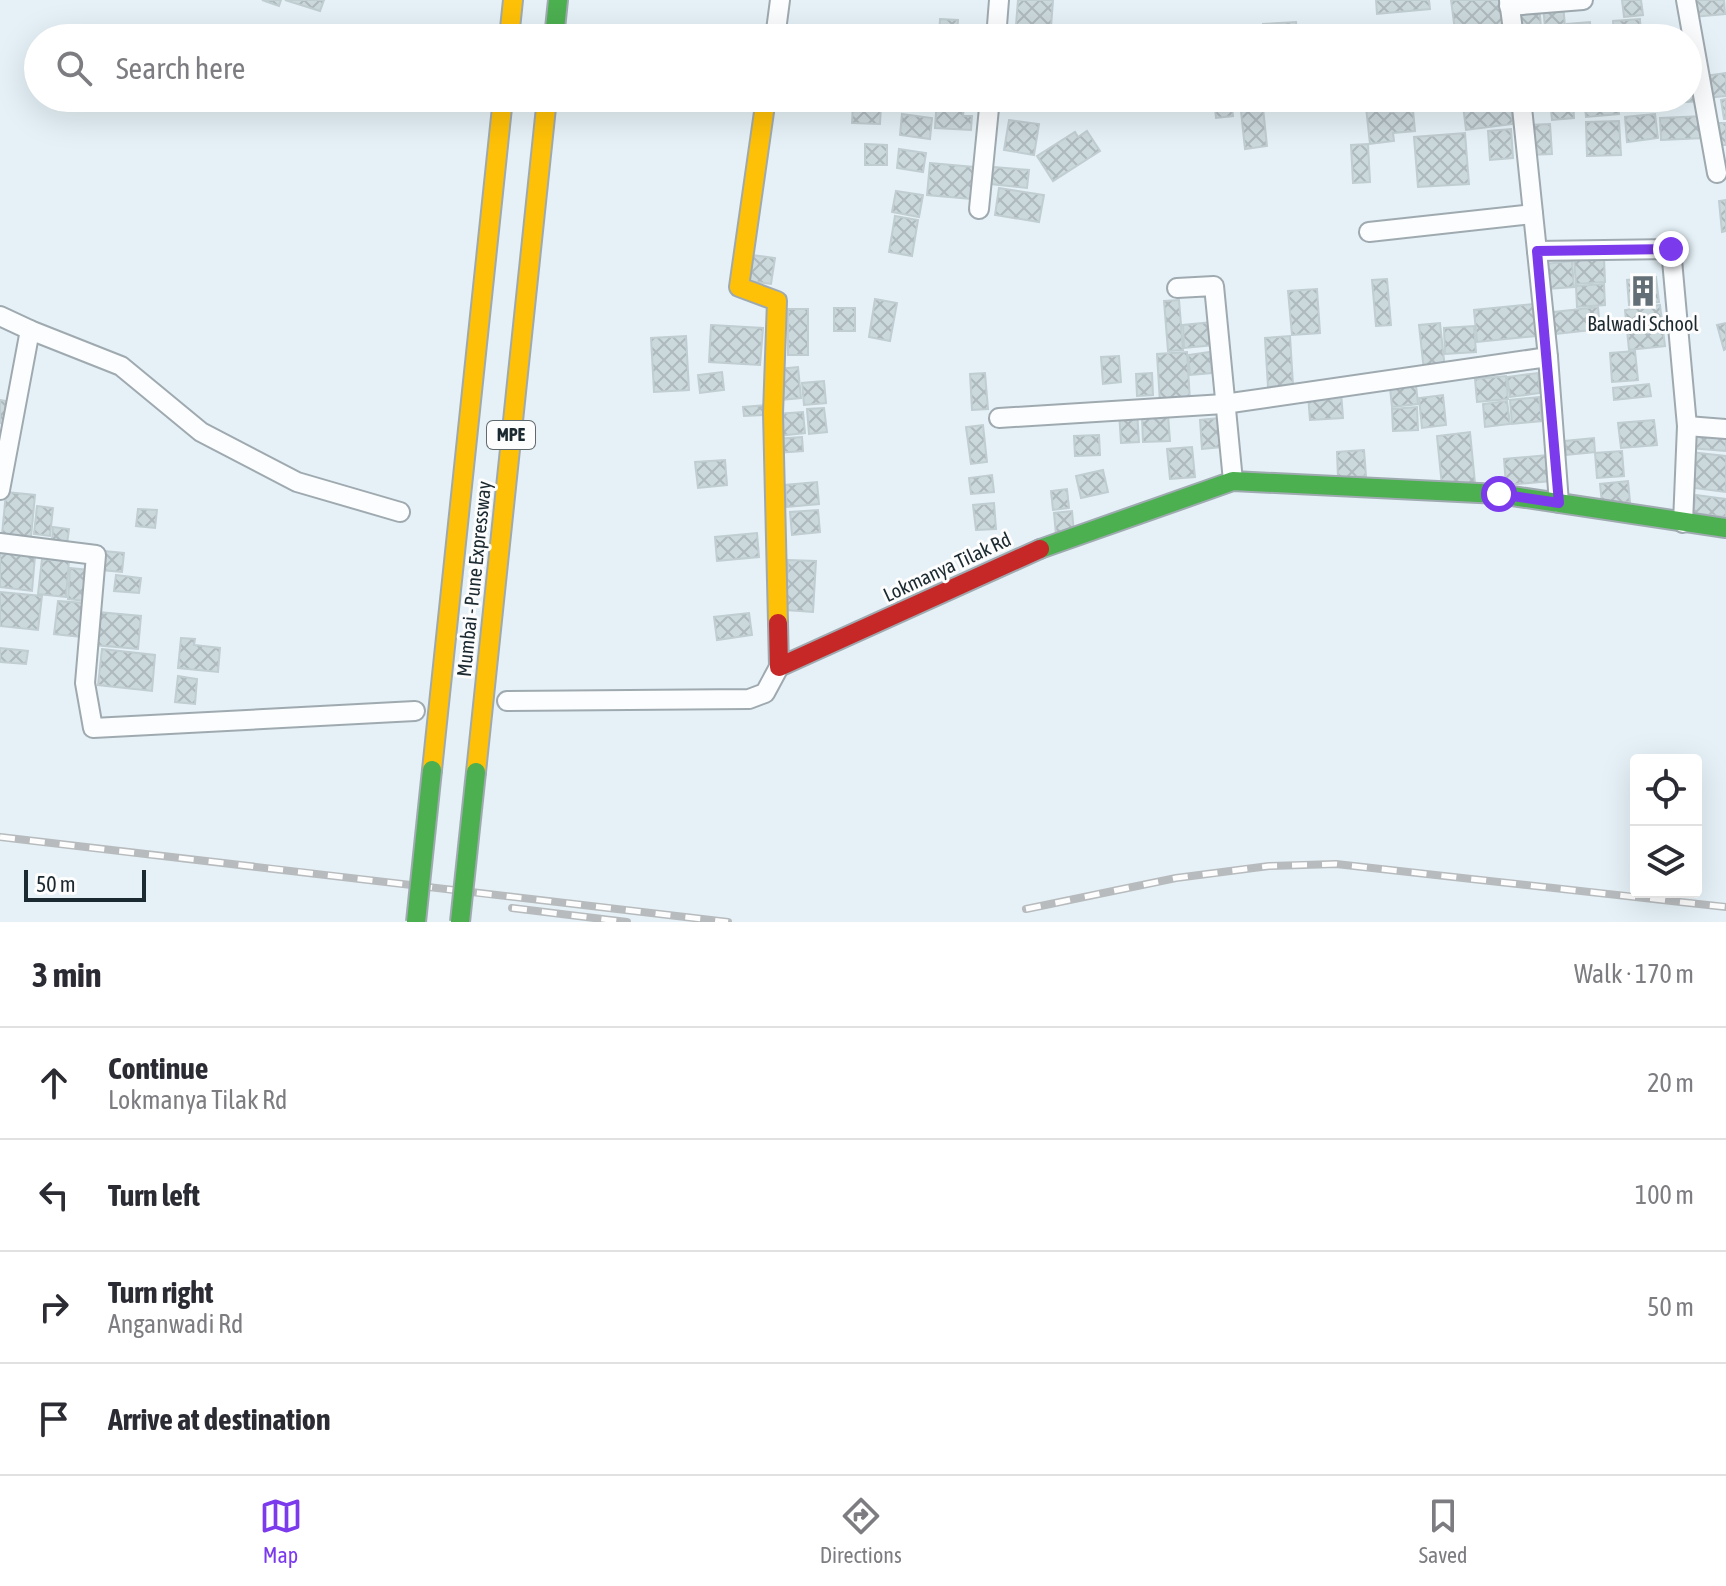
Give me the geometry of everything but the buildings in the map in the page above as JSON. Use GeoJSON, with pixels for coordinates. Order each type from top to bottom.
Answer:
{"type":"FeatureCollection","features":[{"type":"Feature","properties":{"kind":"main road"},"geometry":{"type":"LineString","coordinates":[[510,24],[513,0]]}},
{"type":"Feature","properties":{"kind":"main road"},"geometry":{"type":"LineString","coordinates":[[555,24],[558,0]]}},
{"type":"Feature","properties":{"kind":"main road","name":"Mumbai - Pune Expressway"},"geometry":{"type":"LineString","coordinates":[[416,922],[502,112]]}},
{"type":"Feature","properties":{"kind":"main road","name":"Mumbai - Pune Expressway"},"geometry":{"type":"LineString","coordinates":[[460,922],[546,112]]}},
{"type":"Feature","properties":{"kind":"main road"},"geometry":{"type":"LineString","coordinates":[[764,112],[739,287],[777,301],[773,413],[779,667]]}},
{"type":"Feature","properties":{"kind":"main road","name":"Lokmanya Tilak Rd"},"geometry":{"type":"LineString","coordinates":[[779,667],[1040,549],[1233,481],[1499,494],[1726,528]]}},
{"type":"Feature","properties":{"kind":"street"},"geometry":{"type":"LineString","coordinates":[[777,24],[780,0]]}},
{"type":"Feature","properties":{"kind":"street"},"geometry":{"type":"LineString","coordinates":[[997,24],[999,0]]}},
{"type":"Feature","properties":{"kind":"street"},"geometry":{"type":"LineString","coordinates":[[1512,24],[1509,3],[1583,0]]}},
{"type":"Feature","properties":{"kind":"street"},"geometry":{"type":"LineString","coordinates":[[1686,0],[1689,24]]}},
{"type":"Feature","properties":{"kind":"street"},"geometry":{"type":"LineString","coordinates":[[1702,96],[1717,173]]}},
{"type":"Feature","properties":{"kind":"street"},"geometry":{"type":"LineString","coordinates":[[979,209],[989,112]]}},
{"type":"Feature","properties":{"kind":"street"},"geometry":{"type":"LineString","coordinates":[[1522,112],[1548,357],[1559,503]]}},
{"type":"Feature","properties":{"kind":"street"},"geometry":{"type":"LineString","coordinates":[[1369,232],[1533,214]]}},
{"type":"Feature","properties":{"kind":"street"},"geometry":{"type":"LineString","coordinates":[[1537,251],[1671,249],[1687,426],[1683,523]]}},
{"type":"Feature","properties":{"kind":"street"},"geometry":{"type":"LineString","coordinates":[[1177,288],[1214,286],[1233,481]]}},
{"type":"Feature","properties":{"kind":"street"},"geometry":{"type":"LineString","coordinates":[[0,316],[121,366],[201,432],[297,482],[400,512]]}},
{"type":"Feature","properties":{"kind":"street"},"geometry":{"type":"LineString","coordinates":[[0,490],[30,330]]}},
{"type":"Feature","properties":{"kind":"street"},"geometry":{"type":"LineString","coordinates":[[999,418],[1224,404],[1548,357]]}},
{"type":"Feature","properties":{"kind":"street"},"geometry":{"type":"LineString","coordinates":[[1687,426],[1726,429]]}},
{"type":"Feature","properties":{"kind":"street"},"geometry":{"type":"LineString","coordinates":[[0,543],[96,555],[85,683],[93,728],[415,711]]}},
{"type":"Feature","properties":{"kind":"street"},"geometry":{"type":"LineString","coordinates":[[507,701],[749,699],[765,693],[779,667]]}},
{"type":"Feature","properties":{"kind":"railway"},"geometry":{"type":"LineString","coordinates":[[0,837],[728,922]]}},
{"type":"Feature","properties":{"kind":"railway"},"geometry":{"type":"LineString","coordinates":[[1026,909],[1176,878],[1269,866],[1336,864],[1726,907]]}},
{"type":"Feature","properties":{"kind":"railway"},"geometry":{"type":"LineString","coordinates":[[512,908],[627,922]]}},
{"type":"Feature","properties":{"kind":"traffic: fast"},"geometry":{"type":"LineString","coordinates":[[555,24],[558,0]]}},
{"type":"Feature","properties":{"kind":"traffic: fast"},"geometry":{"type":"LineString","coordinates":[[1040,549],[1233,481],[1499,494],[1726,528]]}},
{"type":"Feature","properties":{"kind":"traffic: fast"},"geometry":{"type":"LineString","coordinates":[[416,922],[432,770]]}},
{"type":"Feature","properties":{"kind":"traffic: fast"},"geometry":{"type":"LineString","coordinates":[[460,922],[476,772]]}},
{"type":"Feature","properties":{"kind":"traffic: slow"},"geometry":{"type":"LineString","coordinates":[[510,24],[513,0]]}},
{"type":"Feature","properties":{"kind":"traffic: slow"},"geometry":{"type":"LineString","coordinates":[[432,770],[502,112]]}},
{"type":"Feature","properties":{"kind":"traffic: slow"},"geometry":{"type":"LineString","coordinates":[[476,772],[546,112]]}},
{"type":"Feature","properties":{"kind":"traffic: slow"},"geometry":{"type":"LineString","coordinates":[[764,112],[739,287],[777,301],[773,413],[778,623]]}},
{"type":"Feature","properties":{"kind":"traffic: jam"},"geometry":{"type":"LineString","coordinates":[[778,623],[779,667],[1040,549]]}},
{"type":"Feature","properties":{"kind":"place","name":"Balwadi School"},"geometry":{"type":"Point","coordinates":[1643,291]}},
{"type":"Feature","properties":{"kind":"route"},"geometry":{"type":"LineString","coordinates":[[1499,494],[1559,503],[1537,251],[1671,249]]}}]}
